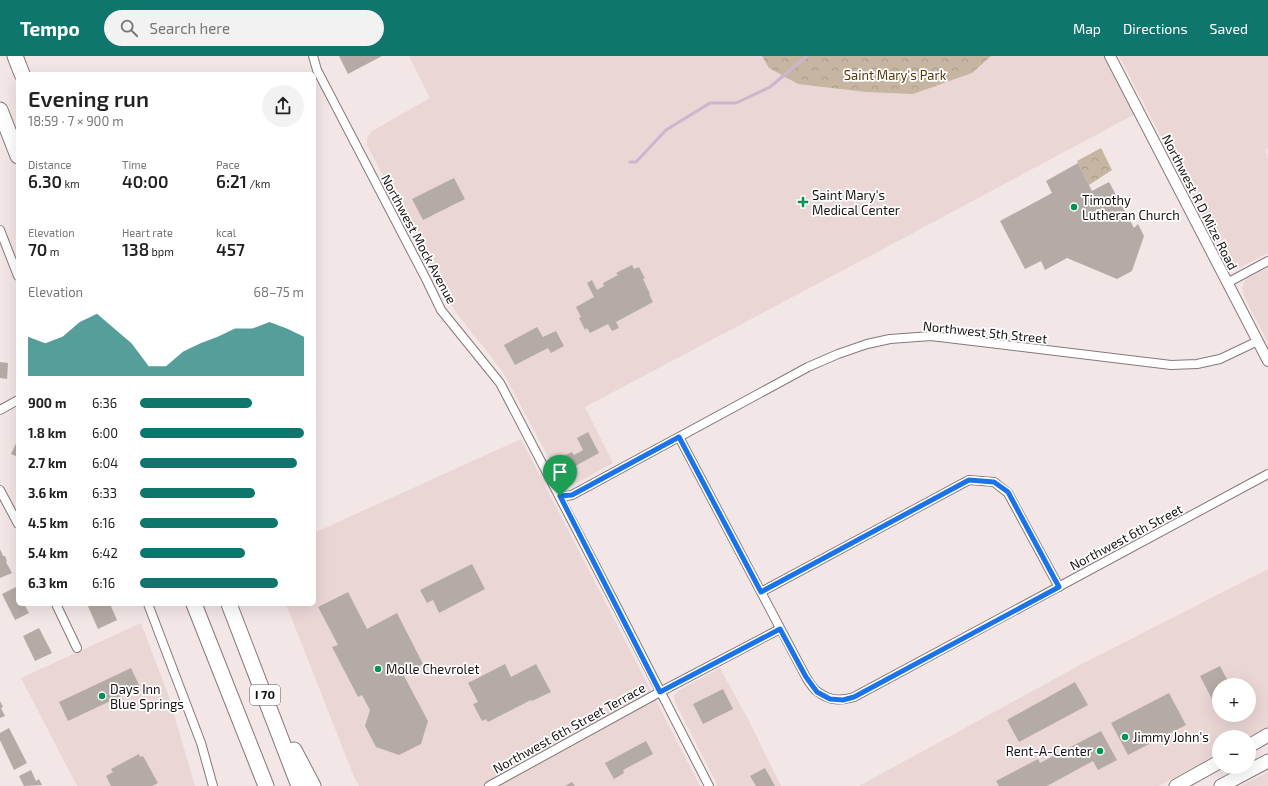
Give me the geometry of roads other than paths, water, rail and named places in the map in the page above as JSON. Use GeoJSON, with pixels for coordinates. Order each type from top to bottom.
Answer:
{"type":"FeatureCollection","features":[{"type":"Feature","properties":{"kind":"highway"},"geometry":{"type":"LineString","coordinates":[[15,56],[21,72]]}},
{"type":"Feature","properties":{"kind":"highway"},"geometry":{"type":"LineString","coordinates":[[0,110],[16,151]]}},
{"type":"Feature","properties":{"kind":"highway","name":"I 70"},"geometry":{"type":"LineString","coordinates":[[195,606],[266,786]]}},
{"type":"Feature","properties":{"kind":"highway","name":"I 70"},"geometry":{"type":"LineString","coordinates":[[230,606],[299,786]]}},
{"type":"Feature","properties":{"kind":"highway"},"geometry":{"type":"LineString","coordinates":[[265,696],[313,786]]}},
{"type":"Feature","properties":{"kind":"highway"},"geometry":{"type":"LineString","coordinates":[[236,709],[256,786]]}},
{"type":"Feature","properties":{"kind":"main road"},"geometry":{"type":"LineString","coordinates":[[1256,742],[1268,735]]}},
{"type":"Feature","properties":{"kind":"main road"},"geometry":{"type":"LineString","coordinates":[[1221,786],[1268,761]]}},
{"type":"Feature","properties":{"kind":"main road"},"geometry":{"type":"LineString","coordinates":[[1176,786],[1212,766]]}},
{"type":"Feature","properties":{"kind":"street","name":"Northwest Mock Avenue"},"geometry":{"type":"LineString","coordinates":[[313,56],[317,70],[428,280],[441,310],[500,383],[560,496],[709,786]]}},
{"type":"Feature","properties":{"kind":"street","name":"Northwest R D Mize Road"},"geometry":{"type":"LineString","coordinates":[[1110,56],[1268,361]]}},
{"type":"Feature","properties":{"kind":"street"},"geometry":{"type":"LineString","coordinates":[[0,230],[16,271]]}},
{"type":"Feature","properties":{"kind":"street"},"geometry":{"type":"LineString","coordinates":[[1227,283],[1268,261]]}},
{"type":"Feature","properties":{"kind":"street","name":"Northwest 5th Street"},"geometry":{"type":"LineString","coordinates":[[560,496],[572,495],[808,367],[838,354],[867,344],[890,339],[931,336],[1171,364],[1197,364],[1220,359],[1258,341]]}},
{"type":"Feature","properties":{"kind":"street"},"geometry":{"type":"LineString","coordinates":[[0,410],[16,401]]}},
{"type":"Feature","properties":{"kind":"street","name":"Northwest 6th Street"},"geometry":{"type":"LineString","coordinates":[[679,437],[806,677],[817,692],[830,699],[843,700],[854,697],[1268,474]]}},
{"type":"Feature","properties":{"kind":"street"},"geometry":{"type":"LineString","coordinates":[[761,592],[969,480],[994,482],[1008,492],[1059,587]]}},
{"type":"Feature","properties":{"kind":"street"},"geometry":{"type":"LineString","coordinates":[[0,490],[16,520]]}},
{"type":"Feature","properties":{"kind":"street"},"geometry":{"type":"LineString","coordinates":[[57,606],[77,648]]}},
{"type":"Feature","properties":{"kind":"street"},"geometry":{"type":"LineString","coordinates":[[149,606],[201,743],[213,786]]}},
{"type":"Feature","properties":{"kind":"street"},"geometry":{"type":"LineString","coordinates":[[660,692],[780,629]]}},
{"type":"Feature","properties":{"kind":"street","name":"Northwest 6th Street Terrace"},"geometry":{"type":"LineString","coordinates":[[489,786],[660,692]]}},
{"type":"Feature","properties":{"kind":"waterway"},"geometry":{"type":"LineString","coordinates":[[630,162],[636,162],[666,130],[710,103],[736,103],[770,87],[807,56]]}},
{"type":"Feature","properties":{"kind":"place","name":"Saint Mary's Medical Center"},"geometry":{"type":"Point","coordinates":[803,202]}},
{"type":"Feature","properties":{"kind":"place","name":"Timothy Lutheran Church"},"geometry":{"type":"Point","coordinates":[1074,207]}},
{"type":"Feature","properties":{"kind":"place","name":"Molle Chevrolet"},"geometry":{"type":"Point","coordinates":[378,669]}},
{"type":"Feature","properties":{"kind":"place","name":"Days Inn Blue Springs"},"geometry":{"type":"Point","coordinates":[102,696]}},
{"type":"Feature","properties":{"kind":"place","name":"Jimmy John's"},"geometry":{"type":"Point","coordinates":[1125,737]}},
{"type":"Feature","properties":{"kind":"place","name":"Rent-A-Center"},"geometry":{"type":"Point","coordinates":[1100,751]}},
{"type":"Feature","properties":{"kind":"park label","name":"Saint Mary's Park"},"geometry":{"type":"Point","coordinates":[895,75]}}]}
